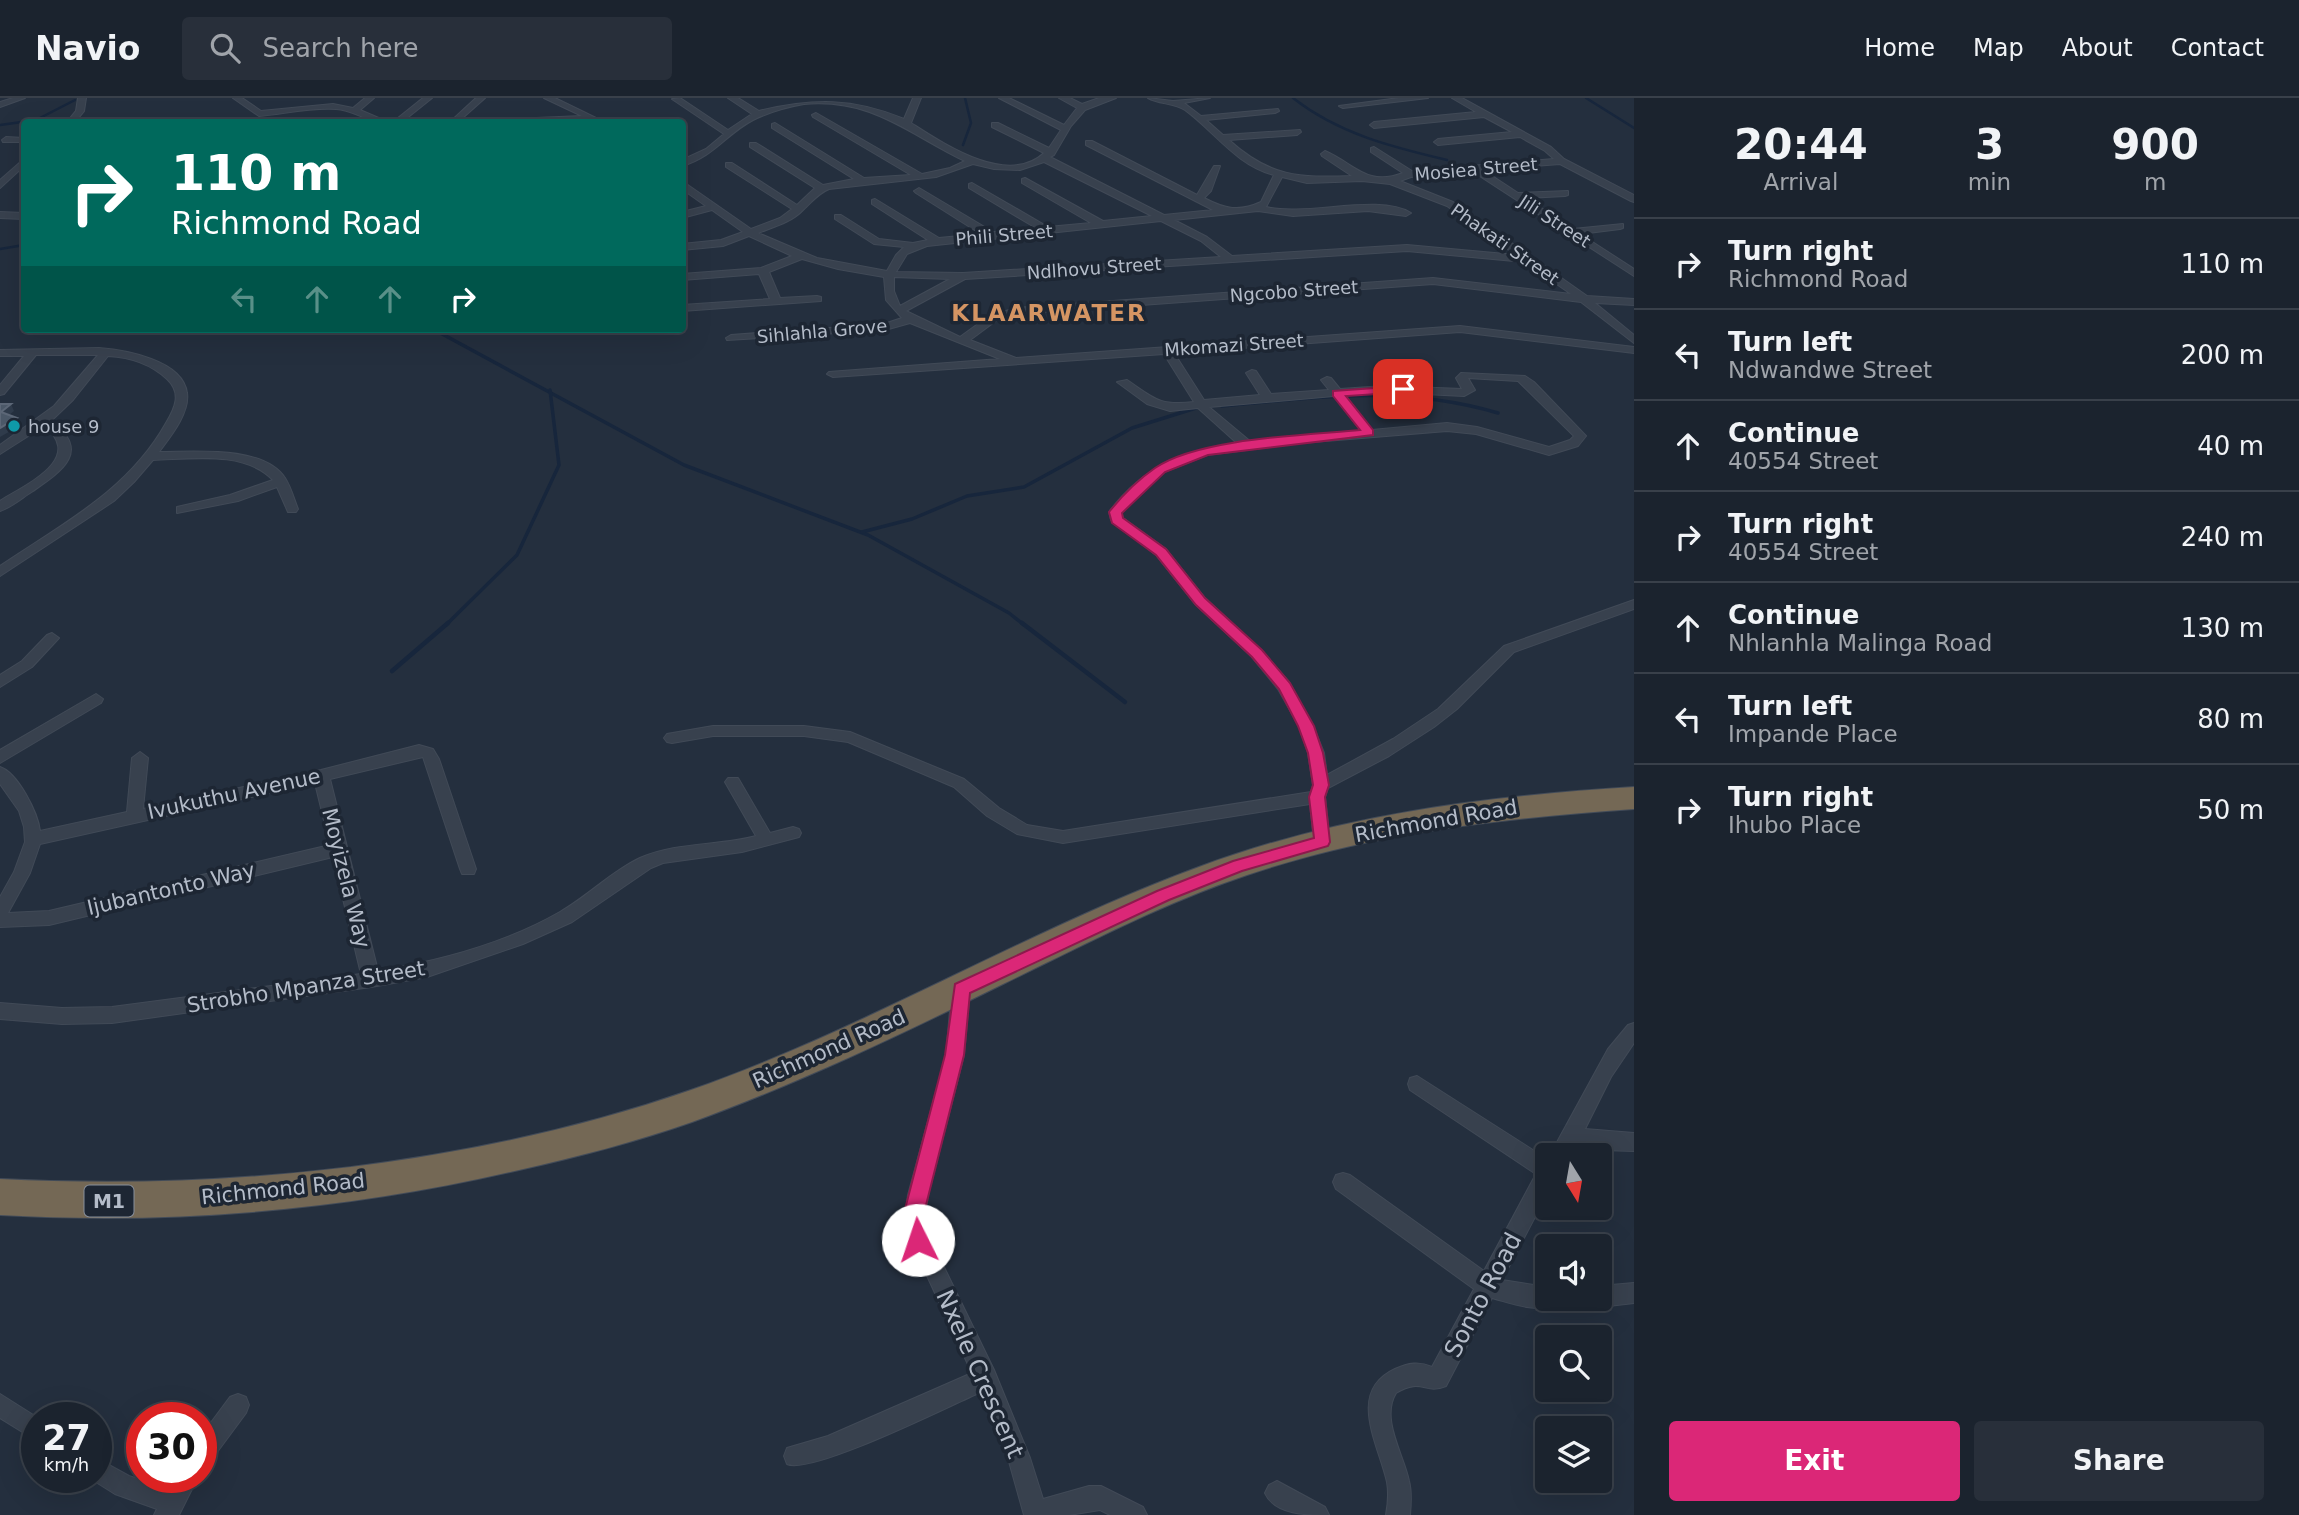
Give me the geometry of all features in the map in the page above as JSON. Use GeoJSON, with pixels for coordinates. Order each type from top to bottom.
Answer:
{"type":"FeatureCollection","features":[{"type":"Feature","properties":{"kind":"highway","name":"Richmond Road"},"geometry":{"type":"LineString","coordinates":[[0,1197],[111,1201],[217,1198],[344,1185],[482,1162],[588,1137],[688,1108],[784,1070],[1163,895],[1239,866],[1322,842],[1433,818],[1548,803],[1634,798]]}},
{"type":"Feature","properties":{"kind":"street"},"geometry":{"type":"LineString","coordinates":[[0,105],[21,98]]}},
{"type":"Feature","properties":{"kind":"street"},"geometry":{"type":"LineString","coordinates":[[74,119],[79,114],[82,101],[93,98]]}},
{"type":"Feature","properties":{"kind":"street"},"geometry":{"type":"LineString","coordinates":[[237,98],[256,113],[333,106],[376,119]]}},
{"type":"Feature","properties":{"kind":"street"},"geometry":{"type":"LineString","coordinates":[[354,111],[370,98]]}},
{"type":"Feature","properties":{"kind":"street"},"geometry":{"type":"LineString","coordinates":[[401,119],[428,98]]}},
{"type":"Feature","properties":{"kind":"street"},"geometry":{"type":"LineString","coordinates":[[457,119],[481,98]]}},
{"type":"Feature","properties":{"kind":"street"},"geometry":{"type":"LineString","coordinates":[[548,98],[577,109],[593,119]]}},
{"type":"Feature","properties":{"kind":"street"},"geometry":{"type":"LineString","coordinates":[[732,98],[758,114]]}},
{"type":"Feature","properties":{"kind":"street"},"geometry":{"type":"LineString","coordinates":[[790,98],[799,104]]}},
{"type":"Feature","properties":{"kind":"street"},"geometry":{"type":"LineString","coordinates":[[686,162],[704,156],[758,114],[818,99],[836,98],[866,101],[970,162],[1007,168],[1030,165],[1048,156],[1082,107],[1112,98]]}},
{"type":"Feature","properties":{"kind":"street"},"geometry":{"type":"LineString","coordinates":[[906,125],[917,98]]}},
{"type":"Feature","properties":{"kind":"street"},"geometry":{"type":"LineString","coordinates":[[1003,98],[1066,129]]}},
{"type":"Feature","properties":{"kind":"street"},"geometry":{"type":"LineString","coordinates":[[1063,98],[1082,107]]}},
{"type":"Feature","properties":{"kind":"street"},"geometry":{"type":"LineString","coordinates":[[1152,98],[1176,102],[1206,98]]}},
{"type":"Feature","properties":{"kind":"street"},"geometry":{"type":"LineString","coordinates":[[1343,106],[1424,98]]}},
{"type":"Feature","properties":{"kind":"street"},"geometry":{"type":"LineString","coordinates":[[1456,98],[1548,149],[1561,161],[1634,199]]}},
{"type":"Feature","properties":{"kind":"street"},"geometry":{"type":"LineString","coordinates":[[676,99],[729,134]]}},
{"type":"Feature","properties":{"kind":"street"},"geometry":{"type":"LineString","coordinates":[[1176,102],[1201,118],[1251,163],[1279,174],[1318,181],[1362,178]]}},
{"type":"Feature","properties":{"kind":"street"},"geometry":{"type":"LineString","coordinates":[[1201,118],[1275,111]]}},
{"type":"Feature","properties":{"kind":"street"},"geometry":{"type":"LineString","coordinates":[[272,112],[280,119]]}},
{"type":"Feature","properties":{"kind":"street"},"geometry":{"type":"LineString","coordinates":[[1374,125],[1485,114]]}},
{"type":"Feature","properties":{"kind":"street"},"geometry":{"type":"LineString","coordinates":[[816,115],[920,177]]}},
{"type":"Feature","properties":{"kind":"street"},"geometry":{"type":"LineString","coordinates":[[995,124],[1048,156],[1204,239],[1230,259]]}},
{"type":"Feature","properties":{"kind":"street"},"geometry":{"type":"LineString","coordinates":[[775,126],[864,182]]}},
{"type":"Feature","properties":{"kind":"street"},"geometry":{"type":"LineString","coordinates":[[1223,138],[1297,132]]}},
{"type":"Feature","properties":{"kind":"street"},"geometry":{"type":"LineString","coordinates":[[1438,142],[1521,134]]}},
{"type":"Feature","properties":{"kind":"street"},"geometry":{"type":"LineString","coordinates":[[6,140],[21,141]]}},
{"type":"Feature","properties":{"kind":"street"},"geometry":{"type":"LineString","coordinates":[[1089,143],[1225,213]]}},
{"type":"Feature","properties":{"kind":"street"},"geometry":{"type":"LineString","coordinates":[[753,145],[821,188]]}},
{"type":"Feature","properties":{"kind":"street"},"geometry":{"type":"LineString","coordinates":[[1374,150],[1410,174]]}},
{"type":"Feature","properties":{"kind":"street"},"geometry":{"type":"LineString","coordinates":[[1325,154],[1362,178]]}},
{"type":"Feature","properties":{"kind":"street","name":"Mosiea Street"},"geometry":{"type":"LineString","coordinates":[[1392,181],[1410,174],[1561,161]]}},
{"type":"Feature","properties":{"kind":"street"},"geometry":{"type":"LineString","coordinates":[[686,247],[723,243],[783,220],[799,210],[821,188],[950,173],[970,162]]}},
{"type":"Feature","properties":{"kind":"street"},"geometry":{"type":"LineString","coordinates":[[729,164],[799,210]]}},
{"type":"Feature","properties":{"kind":"street"},"geometry":{"type":"LineString","coordinates":[[0,167],[21,165]]}},
{"type":"Feature","properties":{"kind":"street"},"geometry":{"type":"LineString","coordinates":[[0,184],[21,165]]}},
{"type":"Feature","properties":{"kind":"street"},"geometry":{"type":"LineString","coordinates":[[1199,198],[1206,191],[1217,168]]}},
{"type":"Feature","properties":{"kind":"street","name":"Jili Street"},"geometry":{"type":"LineString","coordinates":[[1475,169],[1631,269]]}},
{"type":"Feature","properties":{"kind":"street"},"geometry":{"type":"LineString","coordinates":[[1259,208],[1265,204],[1279,174]]}},
{"type":"Feature","properties":{"kind":"street","name":"Phakati Street"},"geometry":{"type":"LineString","coordinates":[[1362,178],[1392,181],[1450,204],[1584,299],[1634,340]]}},
{"type":"Feature","properties":{"kind":"street"},"geometry":{"type":"LineString","coordinates":[[1025,181],[1102,225]]}},
{"type":"Feature","properties":{"kind":"street"},"geometry":{"type":"LineString","coordinates":[[972,186],[1048,231]]}},
{"type":"Feature","properties":{"kind":"street","name":"Ndlhovu Street"},"geometry":{"type":"LineString","coordinates":[[686,187],[750,232],[802,257],[837,266],[890,274],[963,276],[1425,248],[1527,259]]}},
{"type":"Feature","properties":{"kind":"street"},"geometry":{"type":"LineString","coordinates":[[919,191],[992,236]]}},
{"type":"Feature","properties":{"kind":"street"},"geometry":{"type":"LineString","coordinates":[[1515,195],[1565,193]]}},
{"type":"Feature","properties":{"kind":"street"},"geometry":{"type":"LineString","coordinates":[[875,202],[937,241]]}},
{"type":"Feature","properties":{"kind":"street"},"geometry":{"type":"LineString","coordinates":[[686,214],[714,207]]}},
{"type":"Feature","properties":{"kind":"street","name":"Phili Street"},"geometry":{"type":"LineString","coordinates":[[838,218],[877,242],[912,246],[937,241],[1165,220],[1259,208],[1286,214],[1377,207],[1406,213]]}},
{"type":"Feature","properties":{"kind":"street"},"geometry":{"type":"LineString","coordinates":[[0,215],[21,216]]}},
{"type":"Feature","properties":{"kind":"street"},"geometry":{"type":"LineString","coordinates":[[1571,232],[1620,226]]}},
{"type":"Feature","properties":{"kind":"street"},"geometry":{"type":"LineString","coordinates":[[912,246],[902,252],[888,281],[891,300],[900,311],[911,319],[962,341],[1015,360]]}},
{"type":"Feature","properties":{"kind":"street"},"geometry":{"type":"LineString","coordinates":[[686,277],[763,271],[802,257]]}},
{"type":"Feature","properties":{"kind":"street"},"geometry":{"type":"LineString","coordinates":[[763,271],[778,302]]}},
{"type":"Feature","properties":{"kind":"street"},"geometry":{"type":"LineString","coordinates":[[900,311],[963,276]]}},
{"type":"Feature","properties":{"kind":"street","name":"Ngcobo Street"},"geometry":{"type":"LineString","coordinates":[[962,341],[993,318],[1016,311],[1433,281],[1584,299],[1634,302]]}},
{"type":"Feature","properties":{"kind":"street"},"geometry":{"type":"LineString","coordinates":[[686,308],[817,299]]}},
{"type":"Feature","properties":{"kind":"street","name":"Sihlahla Grove"},"geometry":{"type":"LineString","coordinates":[[731,338],[885,327],[911,319]]}},
{"type":"Feature","properties":{"kind":"street","name":"Mkomazi Street"},"geometry":{"type":"LineString","coordinates":[[833,374],[1460,329],[1634,350]]}},
{"type":"Feature","properties":{"kind":"street"},"geometry":{"type":"LineString","coordinates":[[1167,350],[1201,403],[1219,423],[1247,445]]}},
{"type":"Feature","properties":{"kind":"street"},"geometry":{"type":"LineString","coordinates":[[0,353],[129,356],[149,363],[179,386],[183,395],[182,404],[150,456],[121,489],[0,572]]}},
{"type":"Feature","properties":{"kind":"street"},"geometry":{"type":"LineString","coordinates":[[0,392],[32,353]]}},
{"type":"Feature","properties":{"kind":"street"},"geometry":{"type":"LineString","coordinates":[[0,450],[45,422],[67,403],[104,354]]}},
{"type":"Feature","properties":{"kind":"street"},"geometry":{"type":"LineString","coordinates":[[1252,373],[1268,398]]}},
{"type":"Feature","properties":{"kind":"street"},"geometry":{"type":"LineString","coordinates":[[1123,382],[1162,407],[1385,389],[1464,393],[1469,390],[1462,378],[1465,374],[1516,377],[1530,384],[1580,436],[1574,443],[1549,451],[1460,428],[1369,433],[1247,445],[1205,452],[1172,463],[1119,507],[1115,516],[1161,552],[1200,601],[1257,654],[1284,687],[1306,726],[1316,753],[1322,842]]}},
{"type":"Feature","properties":{"kind":"street"},"geometry":{"type":"LineString","coordinates":[[1327,380],[1369,433]]}},
{"type":"Feature","properties":{"kind":"street"},"geometry":{"type":"LineString","coordinates":[[0,507],[57,469],[64,460],[66,445],[58,431],[45,422]]}},
{"type":"Feature","properties":{"kind":"street"},"geometry":{"type":"LineString","coordinates":[[150,456],[224,457],[255,461],[275,473],[292,509]]}},
{"type":"Feature","properties":{"kind":"street"},"geometry":{"type":"LineString","coordinates":[[181,510],[234,498],[281,481]]}},
{"type":"Feature","properties":{"kind":"street"},"geometry":{"type":"LineString","coordinates":[[672,738],[713,731],[804,731],[850,737],[959,783],[993,812],[1023,830],[1053,836],[1085,835],[1319,791],[1441,714],[1468,692],[1493,660],[1509,649],[1634,604]]}},
{"type":"Feature","properties":{"kind":"street"},"geometry":{"type":"LineString","coordinates":[[0,682],[27,664],[52,638]]}},
{"type":"Feature","properties":{"kind":"street"},"geometry":{"type":"LineString","coordinates":[[0,757],[96,699]]}},
{"type":"Feature","properties":{"kind":"street","name":"Ivukuthu Avenue"},"geometry":{"type":"LineString","coordinates":[[34,839],[321,776],[419,751],[428,753],[431,759],[468,869]]}},
{"type":"Feature","properties":{"kind":"street"},"geometry":{"type":"LineString","coordinates":[[135,815],[140,758]]}},
{"type":"Feature","properties":{"kind":"street"},"geometry":{"type":"LineString","coordinates":[[0,773],[21,796],[32,824],[34,839],[28,863],[0,912]]}},
{"type":"Feature","properties":{"kind":"street","name":"Moyizela Way"},"geometry":{"type":"LineString","coordinates":[[321,776],[371,980]]}},
{"type":"Feature","properties":{"kind":"street"},"geometry":{"type":"LineString","coordinates":[[733,782],[767,841]]}},
{"type":"Feature","properties":{"kind":"street","name":"Strobho Mpanza Street"},"geometry":{"type":"LineString","coordinates":[[0,1012],[62,1016],[112,1015],[427,970],[540,930],[566,917],[623,876],[663,857],[767,841],[793,834]]}},
{"type":"Feature","properties":{"kind":"street","name":"Ijubantonto Way"},"geometry":{"type":"LineString","coordinates":[[0,920],[49,918],[340,849]]}},
{"type":"Feature","properties":{"kind":"street","name":"Nxele Crescent"},"geometry":{"type":"LineString","coordinates":[[961,989],[955,1055],[918,1195],[914,1226],[986,1378],[1019,1458],[1036,1514]]}},
{"type":"Feature","properties":{"kind":"street"},"geometry":{"type":"LineString","coordinates":[[1568,1143],[1616,1052],[1634,1031]]}},
{"type":"Feature","properties":{"kind":"street"},"geometry":{"type":"LineString","coordinates":[[1417,1084],[1535,1164]]}},
{"type":"Feature","properties":{"kind":"street"},"geometry":{"type":"LineString","coordinates":[[1573,1136],[1602,1141],[1634,1142]]}},
{"type":"Feature","properties":{"kind":"street"},"geometry":{"type":"LineString","coordinates":[[1343,1182],[1488,1286],[1535,1297]]}},
{"type":"Feature","properties":{"kind":"street","name":"Sonto Road"},"geometry":{"type":"LineString","coordinates":[[1398,1515],[1398,1482],[1378,1419],[1381,1400],[1388,1387],[1397,1379],[1419,1373],[1432,1379],[1438,1378],[1535,1195]]}},
{"type":"Feature","properties":{"kind":"street"},"geometry":{"type":"LineString","coordinates":[[1612,1295],[1634,1293]]}},
{"type":"Feature","properties":{"kind":"street"},"geometry":{"type":"LineString","coordinates":[[795,1456],[829,1447],[986,1378]]}},
{"type":"Feature","properties":{"kind":"street"},"geometry":{"type":"LineString","coordinates":[[0,1405],[21,1419]]}},
{"type":"Feature","properties":{"kind":"street"},"geometry":{"type":"LineString","coordinates":[[217,1433],[238,1405]]}},
{"type":"Feature","properties":{"kind":"street"},"geometry":{"type":"LineString","coordinates":[[112,1479],[169,1508]]}},
{"type":"Feature","properties":{"kind":"street"},"geometry":{"type":"LineString","coordinates":[[1277,1493],[1317,1515]]}},
{"type":"Feature","properties":{"kind":"street"},"geometry":{"type":"LineString","coordinates":[[1036,1514],[1089,1498],[1101,1498],[1135,1515]]}},
{"type":"Feature","properties":{"kind":"building"},"geometry":{"type":"Polygon","coordinates":[[[0,404],[11,404],[1,412],[17,418],[0,428],[0,404]]]}},
{"type":"Feature","properties":{"kind":"waterway"},"geometry":{"type":"LineString","coordinates":[[963,145],[971,123],[965,98]]}},
{"type":"Feature","properties":{"kind":"waterway"},"geometry":{"type":"LineString","coordinates":[[1293,98],[1347,130],[1386,144],[1447,160]]}},
{"type":"Feature","properties":{"kind":"waterway"},"geometry":{"type":"LineString","coordinates":[[1586,98],[1634,128]]}},
{"type":"Feature","properties":{"kind":"waterway"},"geometry":{"type":"LineString","coordinates":[[38,119],[75,100]]}},
{"type":"Feature","properties":{"kind":"waterway"},"geometry":{"type":"LineString","coordinates":[[0,125],[21,122]]}},
{"type":"Feature","properties":{"kind":"waterway"},"geometry":{"type":"LineString","coordinates":[[0,249],[21,246]]}},
{"type":"Feature","properties":{"kind":"waterway"},"geometry":{"type":"LineString","coordinates":[[440,333],[550,393]]}},
{"type":"Feature","properties":{"kind":"waterway"},"geometry":{"type":"LineString","coordinates":[[446,625],[517,555],[559,465],[550,393]]}},
{"type":"Feature","properties":{"kind":"waterway"},"geometry":{"type":"LineString","coordinates":[[550,393],[684,465],[868,535],[1009,613],[1024,625]]}},
{"type":"Feature","properties":{"kind":"waterway"},"geometry":{"type":"LineString","coordinates":[[1222,406],[1327,397],[1394,396],[1463,404],[1498,413]]}},
{"type":"Feature","properties":{"kind":"waterway"},"geometry":{"type":"LineString","coordinates":[[862,532],[912,519],[967,496],[1024,487],[1132,428],[1196,408]]}},
{"type":"Feature","properties":{"kind":"waterway"},"geometry":{"type":"LineString","coordinates":[[392,671],[448,623]]}},
{"type":"Feature","properties":{"kind":"waterway"},"geometry":{"type":"LineString","coordinates":[[1022,623],[1125,702]]}},
{"type":"Feature","properties":{"kind":"place","name":"house 9"},"geometry":{"type":"Point","coordinates":[14,426]}},
{"type":"Feature","properties":{"kind":"district","name":"KLAARWATER"},"geometry":{"type":"Point","coordinates":[1049,313]}},
{"type":"Feature","properties":{"kind":"route"},"geometry":{"type":"LineString","coordinates":[[918,1240],[914,1213],[955,1055],[961,989],[1163,895],[1239,866],[1322,842],[1317,797],[1321,785],[1316,753],[1295,704],[1257,654],[1200,601],[1174,565],[1161,552],[1117,520],[1115,512],[1160,469],[1205,452],[1247,445],[1369,433],[1337,393],[1403,389]]}}]}
